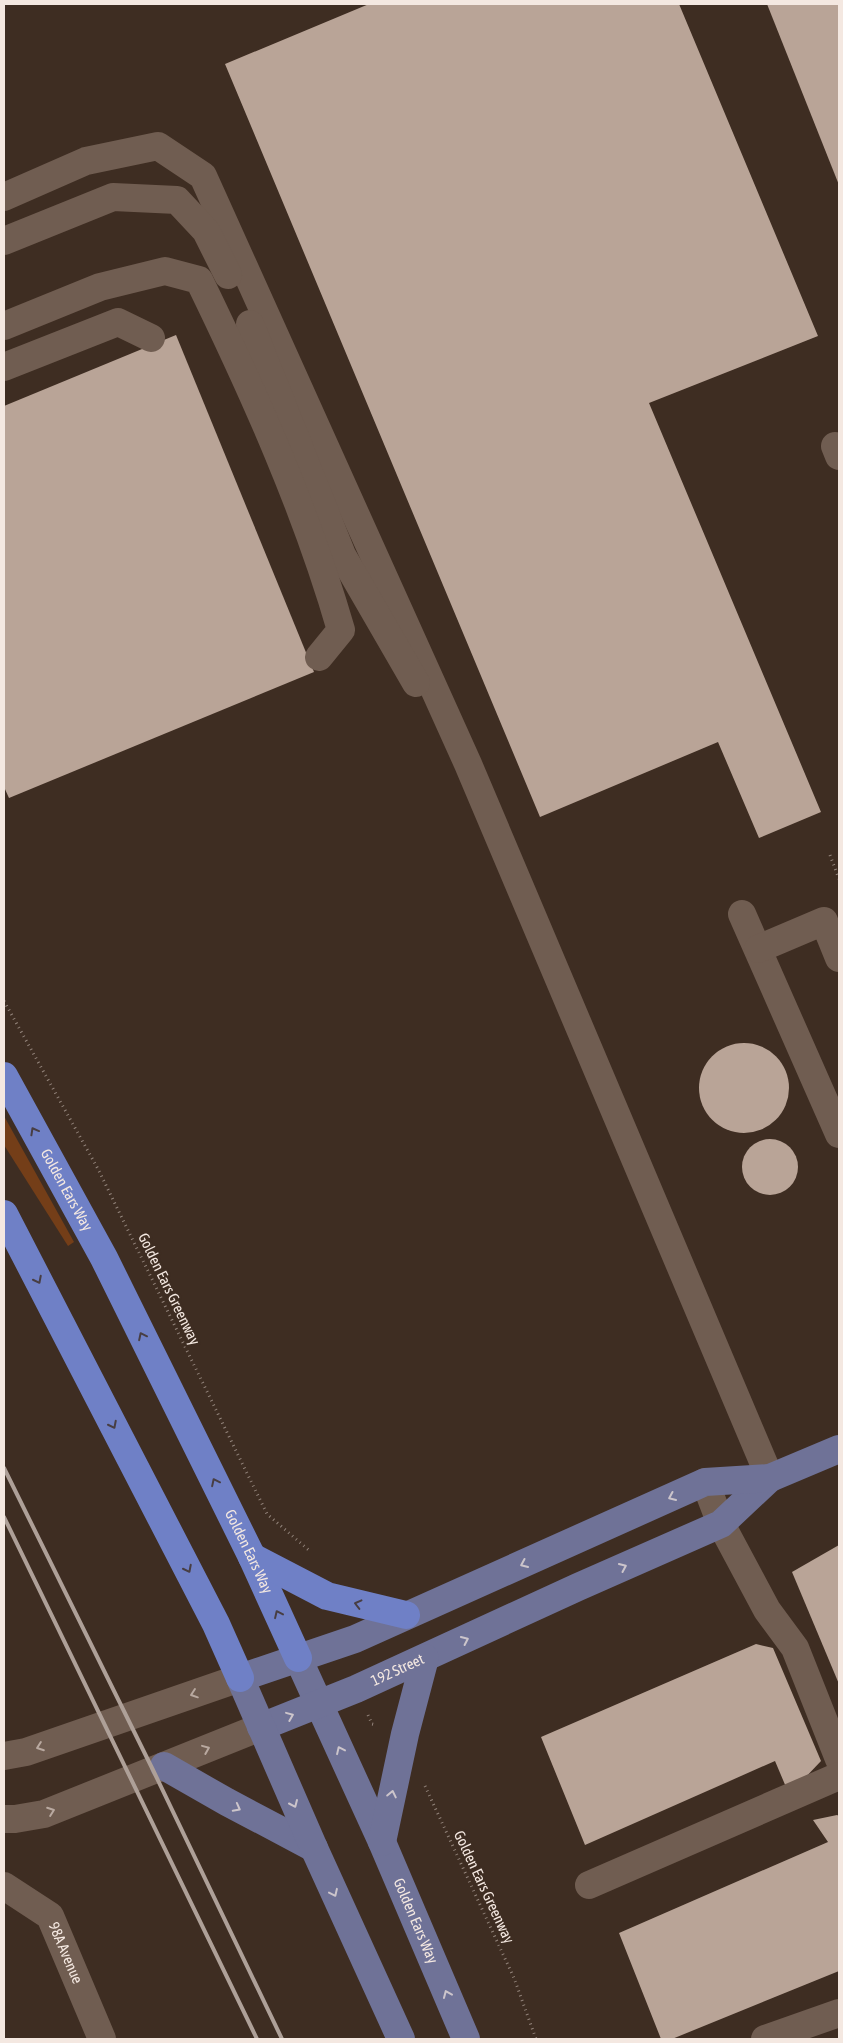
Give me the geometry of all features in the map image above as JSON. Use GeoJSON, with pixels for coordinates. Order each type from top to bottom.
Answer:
{"type":"FeatureCollection","features":[{"type":"Feature","properties":{"kind":"highway","name":"Golden Ears Way"},"geometry":{"type":"LineString","coordinates":[[4,1076],[104,1258],[252,1557],[298,1658]]}},
{"type":"Feature","properties":{"kind":"highway"},"geometry":{"type":"LineString","coordinates":[[4,1214],[212,1615],[240,1678]]}},
{"type":"Feature","properties":{"kind":"highway"},"geometry":{"type":"LineString","coordinates":[[252,1557],[327,1596],[406,1616]]}},
{"type":"Feature","properties":{"kind":"main road","name":"192 Street"},"geometry":{"type":"LineString","coordinates":[[240,1678],[355,1639],[705,1482],[770,1478],[839,1449]]}},
{"type":"Feature","properties":{"kind":"main road","name":"192 Street"},"geometry":{"type":"LineString","coordinates":[[261,1727],[425,1658],[578,1587],[721,1524],[770,1478]]}},
{"type":"Feature","properties":{"kind":"main road","name":"Golden Ears Way"},"geometry":{"type":"LineString","coordinates":[[298,1658],[382,1842],[466,2039]]}},
{"type":"Feature","properties":{"kind":"main road"},"geometry":{"type":"LineString","coordinates":[[382,1842],[404,1734],[425,1658]]}},
{"type":"Feature","properties":{"kind":"main road"},"geometry":{"type":"LineString","coordinates":[[240,1678],[400,2039]]}},
{"type":"Feature","properties":{"kind":"main road"},"geometry":{"type":"LineString","coordinates":[[164,1766],[314,1848]]}},
{"type":"Feature","properties":{"kind":"street"},"geometry":{"type":"LineString","coordinates":[[4,196],[86,161],[158,146],[202,176],[468,764],[770,1478]]}},
{"type":"Feature","properties":{"kind":"street"},"geometry":{"type":"LineString","coordinates":[[4,241],[113,197],[177,200],[206,231],[234,287],[342,555],[426,702],[468,764]]}},
{"type":"Feature","properties":{"kind":"street"},"geometry":{"type":"LineString","coordinates":[[4,326],[100,287],[165,271],[199,280],[270,432],[324,572],[341,630],[319,657]]}},
{"type":"Feature","properties":{"kind":"street"},"geometry":{"type":"LineString","coordinates":[[4,367],[118,322],[151,338]]}},
{"type":"Feature","properties":{"kind":"street"},"geometry":{"type":"LineString","coordinates":[[742,914],[839,1134]]}},
{"type":"Feature","properties":{"kind":"street"},"geometry":{"type":"LineString","coordinates":[[758,948],[824,921],[839,958]]}},
{"type":"Feature","properties":{"kind":"street"},"geometry":{"type":"LineString","coordinates":[[705,1482],[721,1524],[767,1610],[795,1648],[839,1759]]}},
{"type":"Feature","properties":{"kind":"street","name":"192 Street"},"geometry":{"type":"LineString","coordinates":[[4,1756],[26,1752],[240,1678]]}},
{"type":"Feature","properties":{"kind":"street","name":"192 Street"},"geometry":{"type":"LineString","coordinates":[[4,1819],[44,1814],[261,1727]]}},
{"type":"Feature","properties":{"kind":"street"},"geometry":{"type":"LineString","coordinates":[[589,1885],[839,1776]]}},
{"type":"Feature","properties":{"kind":"street","name":"98A Avenue"},"geometry":{"type":"LineString","coordinates":[[4,1886],[50,1916],[102,2039]]}},
{"type":"Feature","properties":{"kind":"street"},"geometry":{"type":"LineString","coordinates":[[765,2039],[839,2013]]}},
{"type":"Feature","properties":{"kind":"path"},"geometry":{"type":"LineString","coordinates":[[830,855],[839,879]]}},
{"type":"Feature","properties":{"kind":"path","name":"Golden Ears Greenway"},"geometry":{"type":"LineString","coordinates":[[4,1001],[98,1169],[267,1514],[302,1546],[318,1556]]}},
{"type":"Feature","properties":{"kind":"path","name":"Golden Ears Greenway"},"geometry":{"type":"LineString","coordinates":[[424,1782],[514,1978],[536,2039]]}},
{"type":"Feature","properties":{"kind":"shaded area"},"geometry":{"type":"Polygon","coordinates":[[[4,1116],[74,1242],[68,1246],[4,1145],[4,1116]]]}},
{"type":"Feature","properties":{"kind":"building"},"geometry":{"type":"Polygon","coordinates":[[[369,4],[679,4],[818,336],[649,403],[821,812],[759,838],[718,742],[540,817],[225,64],[369,4]]]}},
{"type":"Feature","properties":{"kind":"building"},"geometry":{"type":"Polygon","coordinates":[[[767,4],[839,4],[839,185],[767,4]]]}},
{"type":"Feature","properties":{"kind":"building"},"geometry":{"type":"Polygon","coordinates":[[[176,335],[314,672],[9,798],[4,787],[4,406],[176,335]]]}},
{"type":"Feature","properties":{"kind":"building"},"geometry":{"type":"Polygon","coordinates":[[[744,1043],[761,1047],[776,1056],[785,1071],[789,1088],[785,1105],[776,1120],[761,1129],[744,1133],[727,1129],[712,1120],[703,1105],[699,1088],[703,1071],[712,1056],[727,1047],[744,1043]]]}},
{"type":"Feature","properties":{"kind":"building"},"geometry":{"type":"Polygon","coordinates":[[[770,1139],[781,1141],[790,1147],[796,1156],[798,1167],[796,1178],[790,1187],[781,1193],[770,1195],[759,1193],[750,1187],[744,1178],[742,1167],[744,1156],[750,1147],[759,1141],[770,1139]]]}},
{"type":"Feature","properties":{"kind":"building"},"geometry":{"type":"Polygon","coordinates":[[[839,1545],[839,1684],[792,1572],[839,1545]]]}},
{"type":"Feature","properties":{"kind":"building"},"geometry":{"type":"Polygon","coordinates":[[[756,1644],[773,1648],[821,1761],[802,1781],[786,1787],[775,1761],[585,1845],[541,1737],[756,1644]]]}},
{"type":"Feature","properties":{"kind":"building"},"geometry":{"type":"Polygon","coordinates":[[[839,1816],[839,1971],[672,2039],[661,2039],[619,1933],[828,1842],[813,1820],[839,1816]]]}},
{"type":"Feature","properties":{"kind":"railway"},"geometry":{"type":"LineString","coordinates":[[4,1468],[153,1770],[282,2039]]}},
{"type":"Feature","properties":{"kind":"railway"},"geometry":{"type":"LineString","coordinates":[[4,1517],[257,2039]]}}]}
